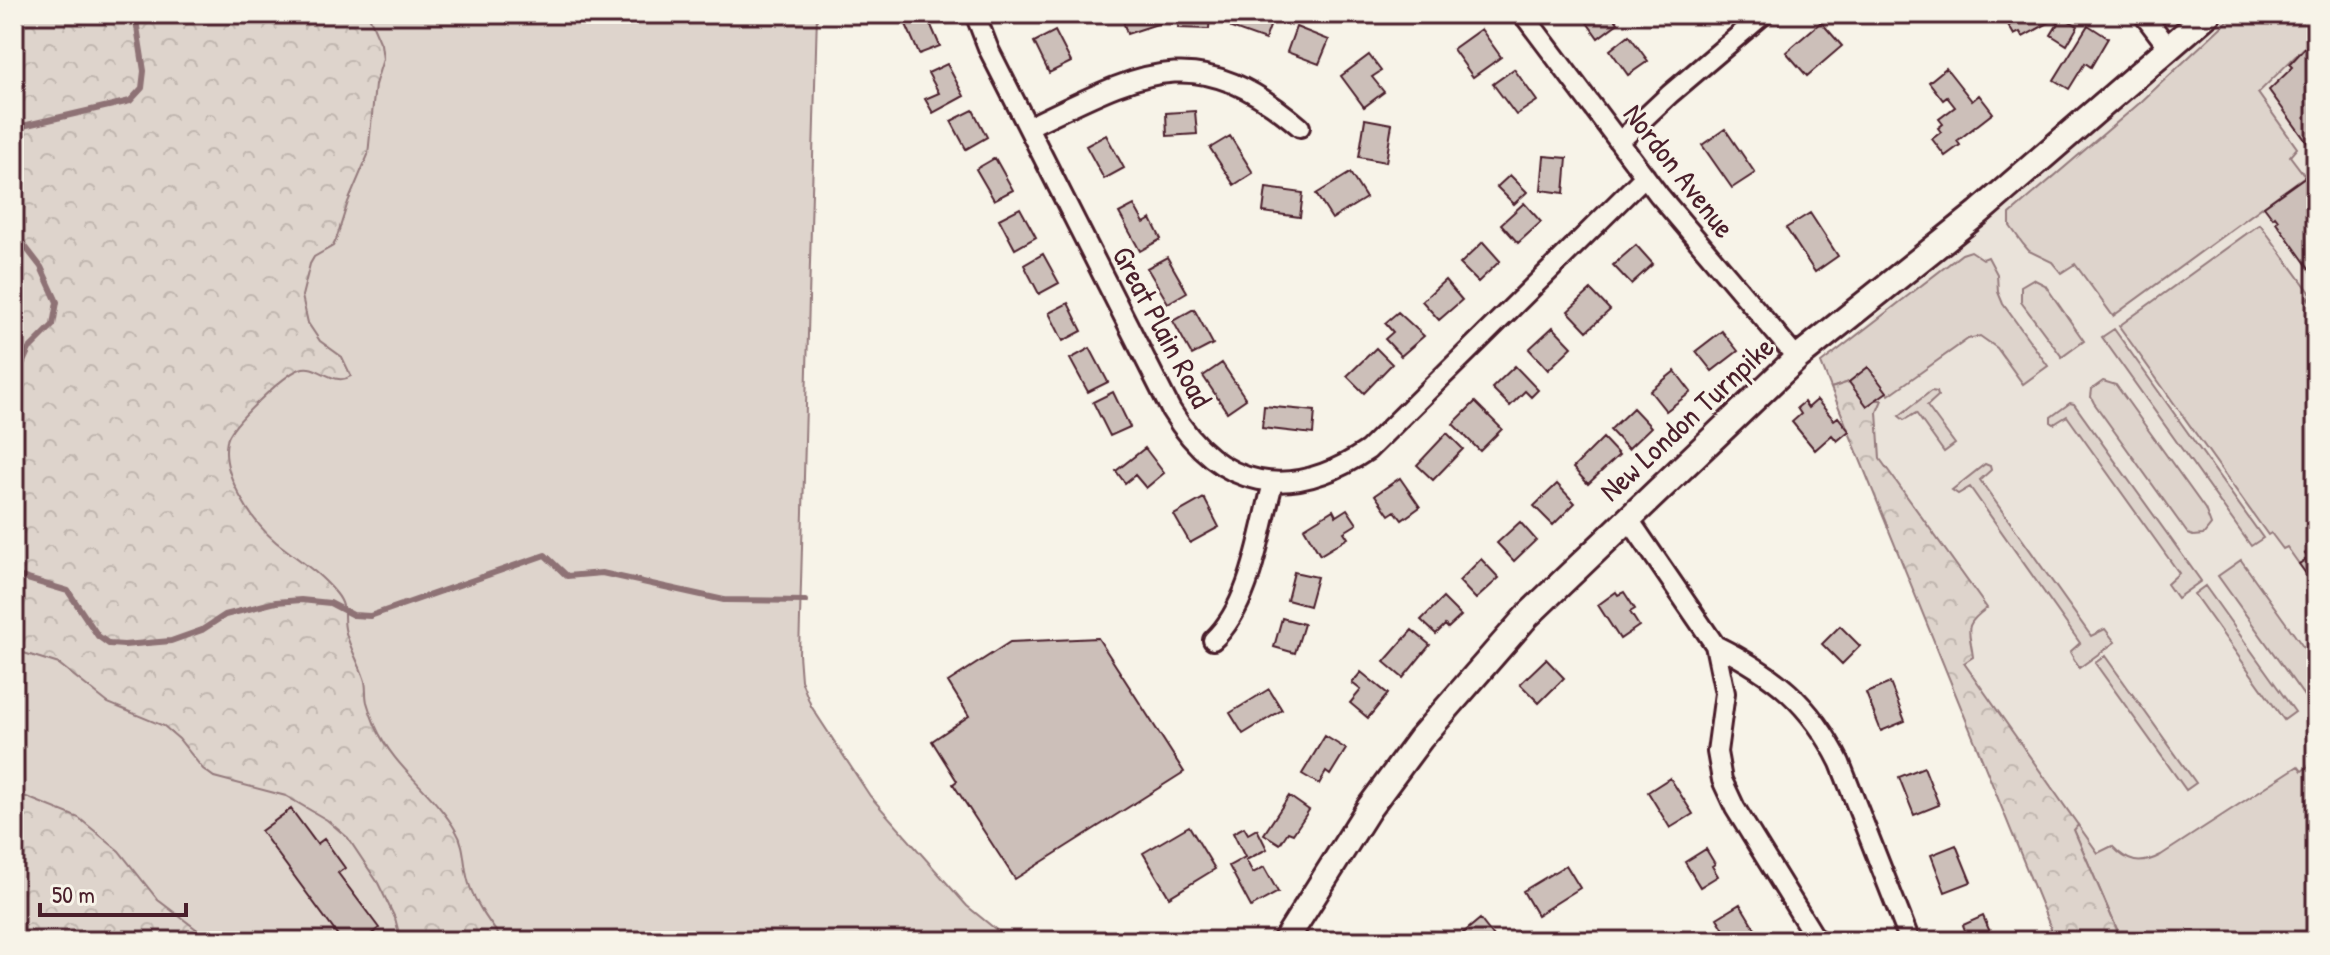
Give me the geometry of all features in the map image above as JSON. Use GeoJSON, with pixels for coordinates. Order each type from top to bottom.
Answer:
{"type":"FeatureCollection","features":[{"type":"Feature","properties":{"kind":"main road","name":"New London Turnpike"},"geometry":{"type":"LineString","coordinates":[[1285,941],[1369,808],[1420,739],[1527,616],[1797,358],[1978,213],[2208,14]]}},
{"type":"Feature","properties":{"kind":"street","name":"Great Plain Road"},"geometry":{"type":"LineString","coordinates":[[975,14],[989,50],[1161,393],[1199,447],[1221,465],[1242,476],[1273,483],[1318,476],[1355,458],[1375,444],[1645,176]]}},
{"type":"Feature","properties":{"kind":"street","name":"Nordon Avenue"},"geometry":{"type":"LineString","coordinates":[[1523,14],[1645,176],[1797,358]]}},
{"type":"Feature","properties":{"kind":"street"},"geometry":{"type":"LineString","coordinates":[[1619,142],[1764,14]]}},
{"type":"Feature","properties":{"kind":"street"},"geometry":{"type":"LineString","coordinates":[[2143,14],[2168,47]]}},
{"type":"Feature","properties":{"kind":"street"},"geometry":{"type":"LineString","coordinates":[[1028,127],[1124,82],[1146,75],[1178,72],[1209,74],[1236,85],[1268,103],[1300,127]]}},
{"type":"Feature","properties":{"kind":"street"},"geometry":{"type":"LineString","coordinates":[[1213,640],[1229,621],[1240,600],[1273,483]]}},
{"type":"Feature","properties":{"kind":"street"},"geometry":{"type":"LineString","coordinates":[[1628,518],[1715,645],[1725,693],[1717,752],[1722,780],[1735,808],[1817,941]]}},
{"type":"Feature","properties":{"kind":"street"},"geometry":{"type":"LineString","coordinates":[[1715,645],[1772,678],[1802,704],[1826,736],[1840,763],[1910,941]]}},
{"type":"Feature","properties":{"kind":"shaded area"},"geometry":{"type":"Polygon","coordinates":[[[2228,14],[2316,14],[2316,941],[2058,941],[1821,363],[2228,14]]]}},
{"type":"Feature","properties":{"kind":"green space"},"geometry":{"type":"Polygon","coordinates":[[[14,14],[368,14],[381,44],[383,59],[375,85],[368,155],[336,240],[333,246],[314,257],[302,296],[308,323],[320,341],[342,357],[351,376],[338,379],[306,368],[292,373],[237,424],[227,441],[226,454],[233,482],[257,522],[276,542],[322,578],[340,599],[346,633],[365,681],[367,702],[375,725],[393,755],[437,804],[456,831],[472,892],[503,941],[401,941],[395,918],[378,883],[348,838],[327,820],[286,796],[214,777],[164,726],[108,703],[59,664],[14,650],[14,14]]]}},
{"type":"Feature","properties":{"kind":"green space"},"geometry":{"type":"Polygon","coordinates":[[[126,14],[817,14],[799,654],[801,680],[811,706],[870,796],[967,906],[1010,941],[14,941],[14,364],[126,14]]]}},
{"type":"Feature","properties":{"kind":"green space"},"geometry":{"type":"Polygon","coordinates":[[[2235,14],[2309,14],[2316,24],[2316,36],[2258,93],[2297,148],[2290,156],[2305,176],[2113,316],[2075,264],[2061,273],[2052,262],[2029,251],[2010,226],[2010,214],[2142,101],[2235,14]]]}},
{"type":"Feature","properties":{"kind":"green space"},"geometry":{"type":"Polygon","coordinates":[[[2260,224],[2312,295],[2308,298],[2316,310],[2316,546],[2305,553],[2308,558],[2299,564],[2287,547],[2283,549],[2271,533],[2268,535],[2119,326],[2260,224]]]}},
{"type":"Feature","properties":{"kind":"green space"},"geometry":{"type":"Polygon","coordinates":[[[1971,251],[1983,259],[1988,257],[1997,274],[1998,292],[2003,304],[2048,366],[2023,384],[1997,348],[1980,336],[1968,339],[1889,395],[1868,368],[1849,382],[1831,388],[1821,363],[1962,254],[1971,251]]]}},
{"type":"Feature","properties":{"kind":"green space"},"geometry":{"type":"Polygon","coordinates":[[[2033,279],[2045,285],[2084,341],[2062,357],[2021,302],[2021,286],[2033,279]]]}},
{"type":"Feature","properties":{"kind":"green space"},"geometry":{"type":"Polygon","coordinates":[[[2114,329],[2263,538],[2251,546],[2102,337],[2114,329]]]}},
{"type":"Feature","properties":{"kind":"green space"},"geometry":{"type":"Polygon","coordinates":[[[2103,381],[2116,385],[2205,509],[2211,525],[2203,535],[2188,534],[2094,403],[2092,389],[2103,381]]]}},
{"type":"Feature","properties":{"kind":"green space"},"geometry":{"type":"Polygon","coordinates":[[[1849,382],[1867,406],[1882,400],[1877,412],[1880,459],[1987,608],[1970,625],[1973,657],[1964,663],[2078,825],[2074,830],[2122,941],[2056,941],[1831,388],[1849,382]]]}},
{"type":"Feature","properties":{"kind":"green space"},"geometry":{"type":"Polygon","coordinates":[[[1931,391],[1937,392],[1938,396],[1927,406],[1955,444],[1944,452],[1916,413],[1904,420],[1899,416],[1931,391]]]}},
{"type":"Feature","properties":{"kind":"green space"},"geometry":{"type":"Polygon","coordinates":[[[2070,403],[2074,404],[2201,581],[2177,598],[2167,584],[2179,573],[2067,416],[2054,424],[2051,422],[2051,417],[2070,403]]]}},
{"type":"Feature","properties":{"kind":"green space"},"geometry":{"type":"Polygon","coordinates":[[[1985,464],[1991,470],[1980,480],[2091,636],[2105,629],[2115,642],[2079,668],[2070,652],[2080,643],[1970,487],[1958,494],[1952,490],[1985,464]]]}},
{"type":"Feature","properties":{"kind":"green space"},"geometry":{"type":"Polygon","coordinates":[[[2241,560],[2316,665],[2316,698],[2309,703],[2218,576],[2241,560]]]}},
{"type":"Feature","properties":{"kind":"green space"},"geometry":{"type":"Polygon","coordinates":[[[2205,586],[2295,712],[2284,720],[2194,594],[2205,586]]]}},
{"type":"Feature","properties":{"kind":"green space"},"geometry":{"type":"Polygon","coordinates":[[[2105,656],[2196,783],[2186,790],[2095,663],[2105,656]]]}},
{"type":"Feature","properties":{"kind":"green space"},"geometry":{"type":"Polygon","coordinates":[[[2316,761],[2316,937],[2306,941],[2122,941],[2074,830],[2078,825],[2098,853],[2112,846],[2129,859],[2147,861],[2298,766],[2302,771],[2316,761]]]}},
{"type":"Feature","properties":{"kind":"green space"},"geometry":{"type":"Polygon","coordinates":[[[14,792],[79,818],[119,851],[158,900],[212,941],[14,941],[14,792]]]}},
{"type":"Feature","properties":{"kind":"building"},"geometry":{"type":"Polygon","coordinates":[[[926,14],[940,46],[919,54],[905,22],[926,14]]]}},
{"type":"Feature","properties":{"kind":"building"},"geometry":{"type":"Polygon","coordinates":[[[1121,14],[1157,14],[1160,23],[1127,34],[1121,14]]]}},
{"type":"Feature","properties":{"kind":"building"},"geometry":{"type":"Polygon","coordinates":[[[1179,14],[1210,14],[1209,29],[1178,28],[1179,14]]]}},
{"type":"Feature","properties":{"kind":"building"},"geometry":{"type":"Polygon","coordinates":[[[1236,14],[1262,14],[1273,18],[1265,40],[1231,28],[1236,14]]]}},
{"type":"Feature","properties":{"kind":"building"},"geometry":{"type":"Polygon","coordinates":[[[1581,14],[1611,14],[1618,23],[1598,38],[1581,14]]]}},
{"type":"Feature","properties":{"kind":"building"},"geometry":{"type":"Polygon","coordinates":[[[2002,14],[2061,16],[2023,37],[2020,32],[2014,35],[2002,14]]]}},
{"type":"Feature","properties":{"kind":"building"},"geometry":{"type":"Polygon","coordinates":[[[2062,17],[2078,26],[2067,45],[2051,35],[2062,17]]]}},
{"type":"Feature","properties":{"kind":"building"},"geometry":{"type":"Polygon","coordinates":[[[1821,22],[1842,46],[1807,76],[1786,52],[1821,22]]]}},
{"type":"Feature","properties":{"kind":"building"},"geometry":{"type":"Polygon","coordinates":[[[2088,25],[2108,38],[2091,67],[2085,63],[2069,89],[2054,80],[2088,25]]]}},
{"type":"Feature","properties":{"kind":"building"},"geometry":{"type":"Polygon","coordinates":[[[1296,27],[1329,40],[1319,64],[1287,52],[1296,27]]]}},
{"type":"Feature","properties":{"kind":"building"},"geometry":{"type":"Polygon","coordinates":[[[1481,29],[1501,57],[1473,77],[1453,49],[1481,29]]]}},
{"type":"Feature","properties":{"kind":"building"},"geometry":{"type":"Polygon","coordinates":[[[1055,31],[1071,62],[1049,73],[1034,42],[1055,31]]]}},
{"type":"Feature","properties":{"kind":"building"},"geometry":{"type":"Polygon","coordinates":[[[1629,35],[1648,61],[1628,75],[1610,50],[1629,35]]]}},
{"type":"Feature","properties":{"kind":"building"},"geometry":{"type":"Polygon","coordinates":[[[2316,36],[2316,144],[2311,148],[2269,90],[2293,67],[2290,64],[2316,36]]]}},
{"type":"Feature","properties":{"kind":"building"},"geometry":{"type":"Polygon","coordinates":[[[1369,55],[1381,71],[1372,77],[1384,92],[1364,107],[1341,76],[1369,55]]]}},
{"type":"Feature","properties":{"kind":"building"},"geometry":{"type":"Polygon","coordinates":[[[947,64],[964,96],[933,113],[925,99],[939,93],[928,73],[947,64]]]}},
{"type":"Feature","properties":{"kind":"building"},"geometry":{"type":"Polygon","coordinates":[[[1946,68],[1972,101],[1979,95],[1993,113],[1957,141],[1960,145],[1945,156],[1932,139],[1941,132],[1938,128],[1943,124],[1939,119],[1955,107],[1947,97],[1943,100],[1929,82],[1946,68]]]}},
{"type":"Feature","properties":{"kind":"building"},"geometry":{"type":"Polygon","coordinates":[[[1514,69],[1537,101],[1516,115],[1493,84],[1514,69]]]}},
{"type":"Feature","properties":{"kind":"building"},"geometry":{"type":"Polygon","coordinates":[[[973,110],[987,137],[966,149],[951,121],[973,110]]]}},
{"type":"Feature","properties":{"kind":"building"},"geometry":{"type":"Polygon","coordinates":[[[1195,111],[1197,134],[1167,136],[1166,113],[1195,111]]]}},
{"type":"Feature","properties":{"kind":"building"},"geometry":{"type":"Polygon","coordinates":[[[1365,119],[1392,124],[1386,162],[1359,157],[1365,119]]]}},
{"type":"Feature","properties":{"kind":"building"},"geometry":{"type":"Polygon","coordinates":[[[1725,129],[1755,173],[1732,188],[1702,145],[1725,129]]]}},
{"type":"Feature","properties":{"kind":"building"},"geometry":{"type":"Polygon","coordinates":[[[1106,135],[1124,168],[1104,179],[1086,146],[1106,135]]]}},
{"type":"Feature","properties":{"kind":"building"},"geometry":{"type":"Polygon","coordinates":[[[1230,136],[1253,173],[1234,185],[1210,148],[1230,136]]]}},
{"type":"Feature","properties":{"kind":"building"},"geometry":{"type":"Polygon","coordinates":[[[1544,156],[1567,158],[1564,193],[1541,190],[1544,156]]]}},
{"type":"Feature","properties":{"kind":"building"},"geometry":{"type":"Polygon","coordinates":[[[995,158],[1013,190],[994,200],[976,169],[995,158]]]}},
{"type":"Feature","properties":{"kind":"building"},"geometry":{"type":"Polygon","coordinates":[[[2316,169],[2316,278],[2276,222],[2278,220],[2264,206],[2316,169]]]}},
{"type":"Feature","properties":{"kind":"building"},"geometry":{"type":"Polygon","coordinates":[[[1350,173],[1366,198],[1332,219],[1316,194],[1350,173]]]}},
{"type":"Feature","properties":{"kind":"building"},"geometry":{"type":"Polygon","coordinates":[[[1510,175],[1527,192],[1514,204],[1497,187],[1510,175]]]}},
{"type":"Feature","properties":{"kind":"building"},"geometry":{"type":"Polygon","coordinates":[[[1266,188],[1303,193],[1300,217],[1263,212],[1266,188]]]}},
{"type":"Feature","properties":{"kind":"building"},"geometry":{"type":"Polygon","coordinates":[[[1524,203],[1541,222],[1518,243],[1501,224],[1524,203]]]}},
{"type":"Feature","properties":{"kind":"building"},"geometry":{"type":"Polygon","coordinates":[[[1134,205],[1144,223],[1151,219],[1161,239],[1140,251],[1119,213],[1134,205]]]}},
{"type":"Feature","properties":{"kind":"building"},"geometry":{"type":"Polygon","coordinates":[[[1020,208],[1036,237],[1015,249],[999,219],[1020,208]]]}},
{"type":"Feature","properties":{"kind":"building"},"geometry":{"type":"Polygon","coordinates":[[[1810,213],[1838,256],[1815,272],[1786,228],[1810,213]]]}},
{"type":"Feature","properties":{"kind":"building"},"geometry":{"type":"Polygon","coordinates":[[[1483,242],[1500,261],[1478,282],[1460,264],[1483,242]]]}},
{"type":"Feature","properties":{"kind":"building"},"geometry":{"type":"Polygon","coordinates":[[[1636,245],[1653,264],[1631,284],[1613,265],[1636,245]]]}},
{"type":"Feature","properties":{"kind":"building"},"geometry":{"type":"Polygon","coordinates":[[[1043,254],[1059,283],[1039,294],[1024,265],[1043,254]]]}},
{"type":"Feature","properties":{"kind":"building"},"geometry":{"type":"Polygon","coordinates":[[[1167,257],[1187,292],[1168,303],[1147,268],[1167,257]]]}},
{"type":"Feature","properties":{"kind":"building"},"geometry":{"type":"Polygon","coordinates":[[[1445,280],[1462,300],[1439,320],[1422,301],[1445,280]]]}},
{"type":"Feature","properties":{"kind":"building"},"geometry":{"type":"Polygon","coordinates":[[[1591,290],[1610,310],[1587,331],[1568,311],[1591,290]]]}},
{"type":"Feature","properties":{"kind":"building"},"geometry":{"type":"Polygon","coordinates":[[[1068,303],[1082,331],[1063,341],[1049,313],[1068,303]]]}},
{"type":"Feature","properties":{"kind":"building"},"geometry":{"type":"Polygon","coordinates":[[[1194,309],[1213,344],[1192,355],[1173,321],[1194,309]]]}},
{"type":"Feature","properties":{"kind":"building"},"geometry":{"type":"Polygon","coordinates":[[[1398,312],[1424,336],[1401,356],[1385,339],[1393,332],[1385,323],[1398,312]]]}},
{"type":"Feature","properties":{"kind":"building"},"geometry":{"type":"Polygon","coordinates":[[[1553,327],[1572,347],[1548,370],[1529,349],[1553,327]]]}},
{"type":"Feature","properties":{"kind":"building"},"geometry":{"type":"Polygon","coordinates":[[[1722,331],[1738,351],[1712,371],[1696,351],[1722,331]]]}},
{"type":"Feature","properties":{"kind":"building"},"geometry":{"type":"Polygon","coordinates":[[[1090,348],[1108,382],[1088,392],[1070,359],[1090,348]]]}},
{"type":"Feature","properties":{"kind":"building"},"geometry":{"type":"Polygon","coordinates":[[[1376,348],[1392,364],[1364,393],[1347,376],[1376,348]]]}},
{"type":"Feature","properties":{"kind":"building"},"geometry":{"type":"Polygon","coordinates":[[[1222,363],[1246,399],[1227,412],[1203,376],[1222,363]]]}},
{"type":"Feature","properties":{"kind":"building"},"geometry":{"type":"Polygon","coordinates":[[[1515,366],[1538,390],[1531,397],[1525,391],[1510,406],[1492,388],[1515,366]]]}},
{"type":"Feature","properties":{"kind":"building"},"geometry":{"type":"Polygon","coordinates":[[[1868,367],[1887,392],[1867,406],[1849,382],[1868,367]]]}},
{"type":"Feature","properties":{"kind":"building"},"geometry":{"type":"Polygon","coordinates":[[[1675,371],[1691,392],[1666,411],[1650,391],[1675,371]]]}},
{"type":"Feature","properties":{"kind":"building"},"geometry":{"type":"Polygon","coordinates":[[[1113,392],[1130,427],[1110,436],[1093,402],[1113,392]]]}},
{"type":"Feature","properties":{"kind":"building"},"geometry":{"type":"Polygon","coordinates":[[[1817,400],[1834,420],[1838,417],[1849,431],[1837,441],[1832,435],[1815,450],[1792,422],[1801,414],[1797,408],[1804,402],[1808,408],[1817,400]]]}},
{"type":"Feature","properties":{"kind":"building"},"geometry":{"type":"Polygon","coordinates":[[[1475,402],[1502,429],[1480,451],[1453,424],[1475,402]]]}},
{"type":"Feature","properties":{"kind":"building"},"geometry":{"type":"Polygon","coordinates":[[[1264,406],[1315,411],[1313,434],[1262,428],[1264,406]]]}},
{"type":"Feature","properties":{"kind":"building"},"geometry":{"type":"Polygon","coordinates":[[[1633,408],[1651,427],[1628,449],[1610,430],[1633,408]]]}},
{"type":"Feature","properties":{"kind":"building"},"geometry":{"type":"Polygon","coordinates":[[[1447,433],[1463,449],[1433,480],[1417,465],[1447,433]]]}},
{"type":"Feature","properties":{"kind":"building"},"geometry":{"type":"Polygon","coordinates":[[[1603,438],[1619,455],[1588,484],[1573,468],[1603,438]]]}},
{"type":"Feature","properties":{"kind":"building"},"geometry":{"type":"Polygon","coordinates":[[[1145,448],[1164,473],[1146,488],[1135,475],[1125,483],[1116,471],[1145,448]]]}},
{"type":"Feature","properties":{"kind":"building"},"geometry":{"type":"Polygon","coordinates":[[[1400,478],[1420,507],[1402,520],[1395,511],[1389,515],[1375,495],[1400,478]]]}},
{"type":"Feature","properties":{"kind":"building"},"geometry":{"type":"Polygon","coordinates":[[[1557,484],[1575,503],[1553,525],[1534,506],[1557,484]]]}},
{"type":"Feature","properties":{"kind":"building"},"geometry":{"type":"Polygon","coordinates":[[[1204,498],[1219,527],[1190,543],[1174,515],[1204,498]]]}},
{"type":"Feature","properties":{"kind":"building"},"geometry":{"type":"Polygon","coordinates":[[[1347,509],[1357,524],[1344,532],[1348,538],[1320,555],[1304,528],[1333,510],[1336,516],[1347,509]]]}},
{"type":"Feature","properties":{"kind":"building"},"geometry":{"type":"Polygon","coordinates":[[[1520,522],[1536,540],[1514,561],[1497,543],[1520,522]]]}},
{"type":"Feature","properties":{"kind":"building"},"geometry":{"type":"Polygon","coordinates":[[[2316,546],[2316,579],[2312,582],[2299,564],[2308,558],[2305,554],[2316,546]]]}},
{"type":"Feature","properties":{"kind":"building"},"geometry":{"type":"Polygon","coordinates":[[[1481,559],[1499,578],[1476,599],[1459,581],[1481,559]]]}},
{"type":"Feature","properties":{"kind":"building"},"geometry":{"type":"Polygon","coordinates":[[[1294,572],[1317,577],[1309,606],[1287,600],[1294,572]]]}},
{"type":"Feature","properties":{"kind":"building"},"geometry":{"type":"Polygon","coordinates":[[[1616,592],[1618,595],[1624,592],[1635,609],[1630,612],[1639,626],[1620,639],[1598,605],[1616,592]]]}},
{"type":"Feature","properties":{"kind":"building"},"geometry":{"type":"Polygon","coordinates":[[[1443,598],[1461,616],[1436,634],[1421,620],[1443,598]]]}},
{"type":"Feature","properties":{"kind":"building"},"geometry":{"type":"Polygon","coordinates":[[[1282,618],[1304,624],[1295,653],[1274,647],[1282,618]]]}},
{"type":"Feature","properties":{"kind":"building"},"geometry":{"type":"Polygon","coordinates":[[[1840,626],[1860,646],[1842,664],[1822,644],[1840,626]]]}},
{"type":"Feature","properties":{"kind":"building"},"geometry":{"type":"Polygon","coordinates":[[[1412,630],[1430,645],[1403,678],[1384,662],[1412,630]]]}},
{"type":"Feature","properties":{"kind":"building"},"geometry":{"type":"Polygon","coordinates":[[[1098,638],[1184,772],[1015,879],[953,784],[957,781],[932,741],[969,716],[948,682],[1010,642],[1098,638]]]}},
{"type":"Feature","properties":{"kind":"building"},"geometry":{"type":"Polygon","coordinates":[[[1546,659],[1564,678],[1539,703],[1520,684],[1546,659]]]}},
{"type":"Feature","properties":{"kind":"building"},"geometry":{"type":"Polygon","coordinates":[[[1361,672],[1388,694],[1368,718],[1350,703],[1361,690],[1352,683],[1361,672]]]}},
{"type":"Feature","properties":{"kind":"building"},"geometry":{"type":"Polygon","coordinates":[[[1890,683],[1905,721],[1881,731],[1866,693],[1890,683]]]}},
{"type":"Feature","properties":{"kind":"building"},"geometry":{"type":"Polygon","coordinates":[[[1269,689],[1282,710],[1243,734],[1230,713],[1269,689]]]}},
{"type":"Feature","properties":{"kind":"building"},"geometry":{"type":"Polygon","coordinates":[[[1325,736],[1346,749],[1330,775],[1326,772],[1319,784],[1302,774],[1325,736]]]}},
{"type":"Feature","properties":{"kind":"building"},"geometry":{"type":"Polygon","coordinates":[[[1924,767],[1939,805],[1914,815],[1899,777],[1924,767]]]}},
{"type":"Feature","properties":{"kind":"building"},"geometry":{"type":"Polygon","coordinates":[[[1670,778],[1693,814],[1670,828],[1648,792],[1670,778]]]}},
{"type":"Feature","properties":{"kind":"building"},"geometry":{"type":"Polygon","coordinates":[[[1289,796],[1309,810],[1293,834],[1288,832],[1280,844],[1264,834],[1289,796]]]}},
{"type":"Feature","properties":{"kind":"building"},"geometry":{"type":"Polygon","coordinates":[[[291,809],[317,844],[324,839],[345,868],[338,873],[379,928],[363,941],[342,941],[261,831],[291,809]]]}},
{"type":"Feature","properties":{"kind":"building"},"geometry":{"type":"Polygon","coordinates":[[[1189,826],[1215,869],[1169,897],[1143,853],[1189,826]]]}},
{"type":"Feature","properties":{"kind":"building"},"geometry":{"type":"Polygon","coordinates":[[[1244,827],[1248,834],[1257,829],[1267,849],[1246,860],[1253,873],[1264,867],[1278,892],[1251,907],[1229,866],[1245,857],[1233,833],[1244,827]]]}},
{"type":"Feature","properties":{"kind":"building"},"geometry":{"type":"Polygon","coordinates":[[[1956,845],[1971,882],[1945,892],[1931,855],[1956,845]]]}},
{"type":"Feature","properties":{"kind":"building"},"geometry":{"type":"Polygon","coordinates":[[[1706,849],[1718,876],[1700,887],[1685,862],[1706,849]]]}},
{"type":"Feature","properties":{"kind":"building"},"geometry":{"type":"Polygon","coordinates":[[[1566,865],[1580,888],[1537,915],[1523,891],[1566,865]]]}},
{"type":"Feature","properties":{"kind":"building"},"geometry":{"type":"Polygon","coordinates":[[[1740,904],[1761,939],[1758,941],[1731,941],[1717,918],[1740,904]]]}},
{"type":"Feature","properties":{"kind":"building"},"geometry":{"type":"Polygon","coordinates":[[[1983,916],[1994,941],[1965,941],[1967,936],[1963,925],[1983,916]]]}},
{"type":"Feature","properties":{"kind":"building"},"geometry":{"type":"Polygon","coordinates":[[[1480,919],[1497,941],[1467,941],[1462,934],[1480,919]]]}},
{"type":"Feature","properties":{"kind":"waterway"},"geometry":{"type":"LineString","coordinates":[[14,128],[130,101],[142,88],[144,71],[135,14]]}},
{"type":"Feature","properties":{"kind":"waterway"},"geometry":{"type":"LineString","coordinates":[[14,232],[41,267],[57,302],[53,325],[29,349],[14,382]]}},
{"type":"Feature","properties":{"kind":"waterway"},"geometry":{"type":"LineString","coordinates":[[14,575],[68,591],[98,636],[109,644],[124,645],[171,641],[202,630],[225,615],[276,602],[301,600],[330,603],[353,615],[370,616],[545,555],[567,576],[602,573],[724,600],[805,601]]}}]}
